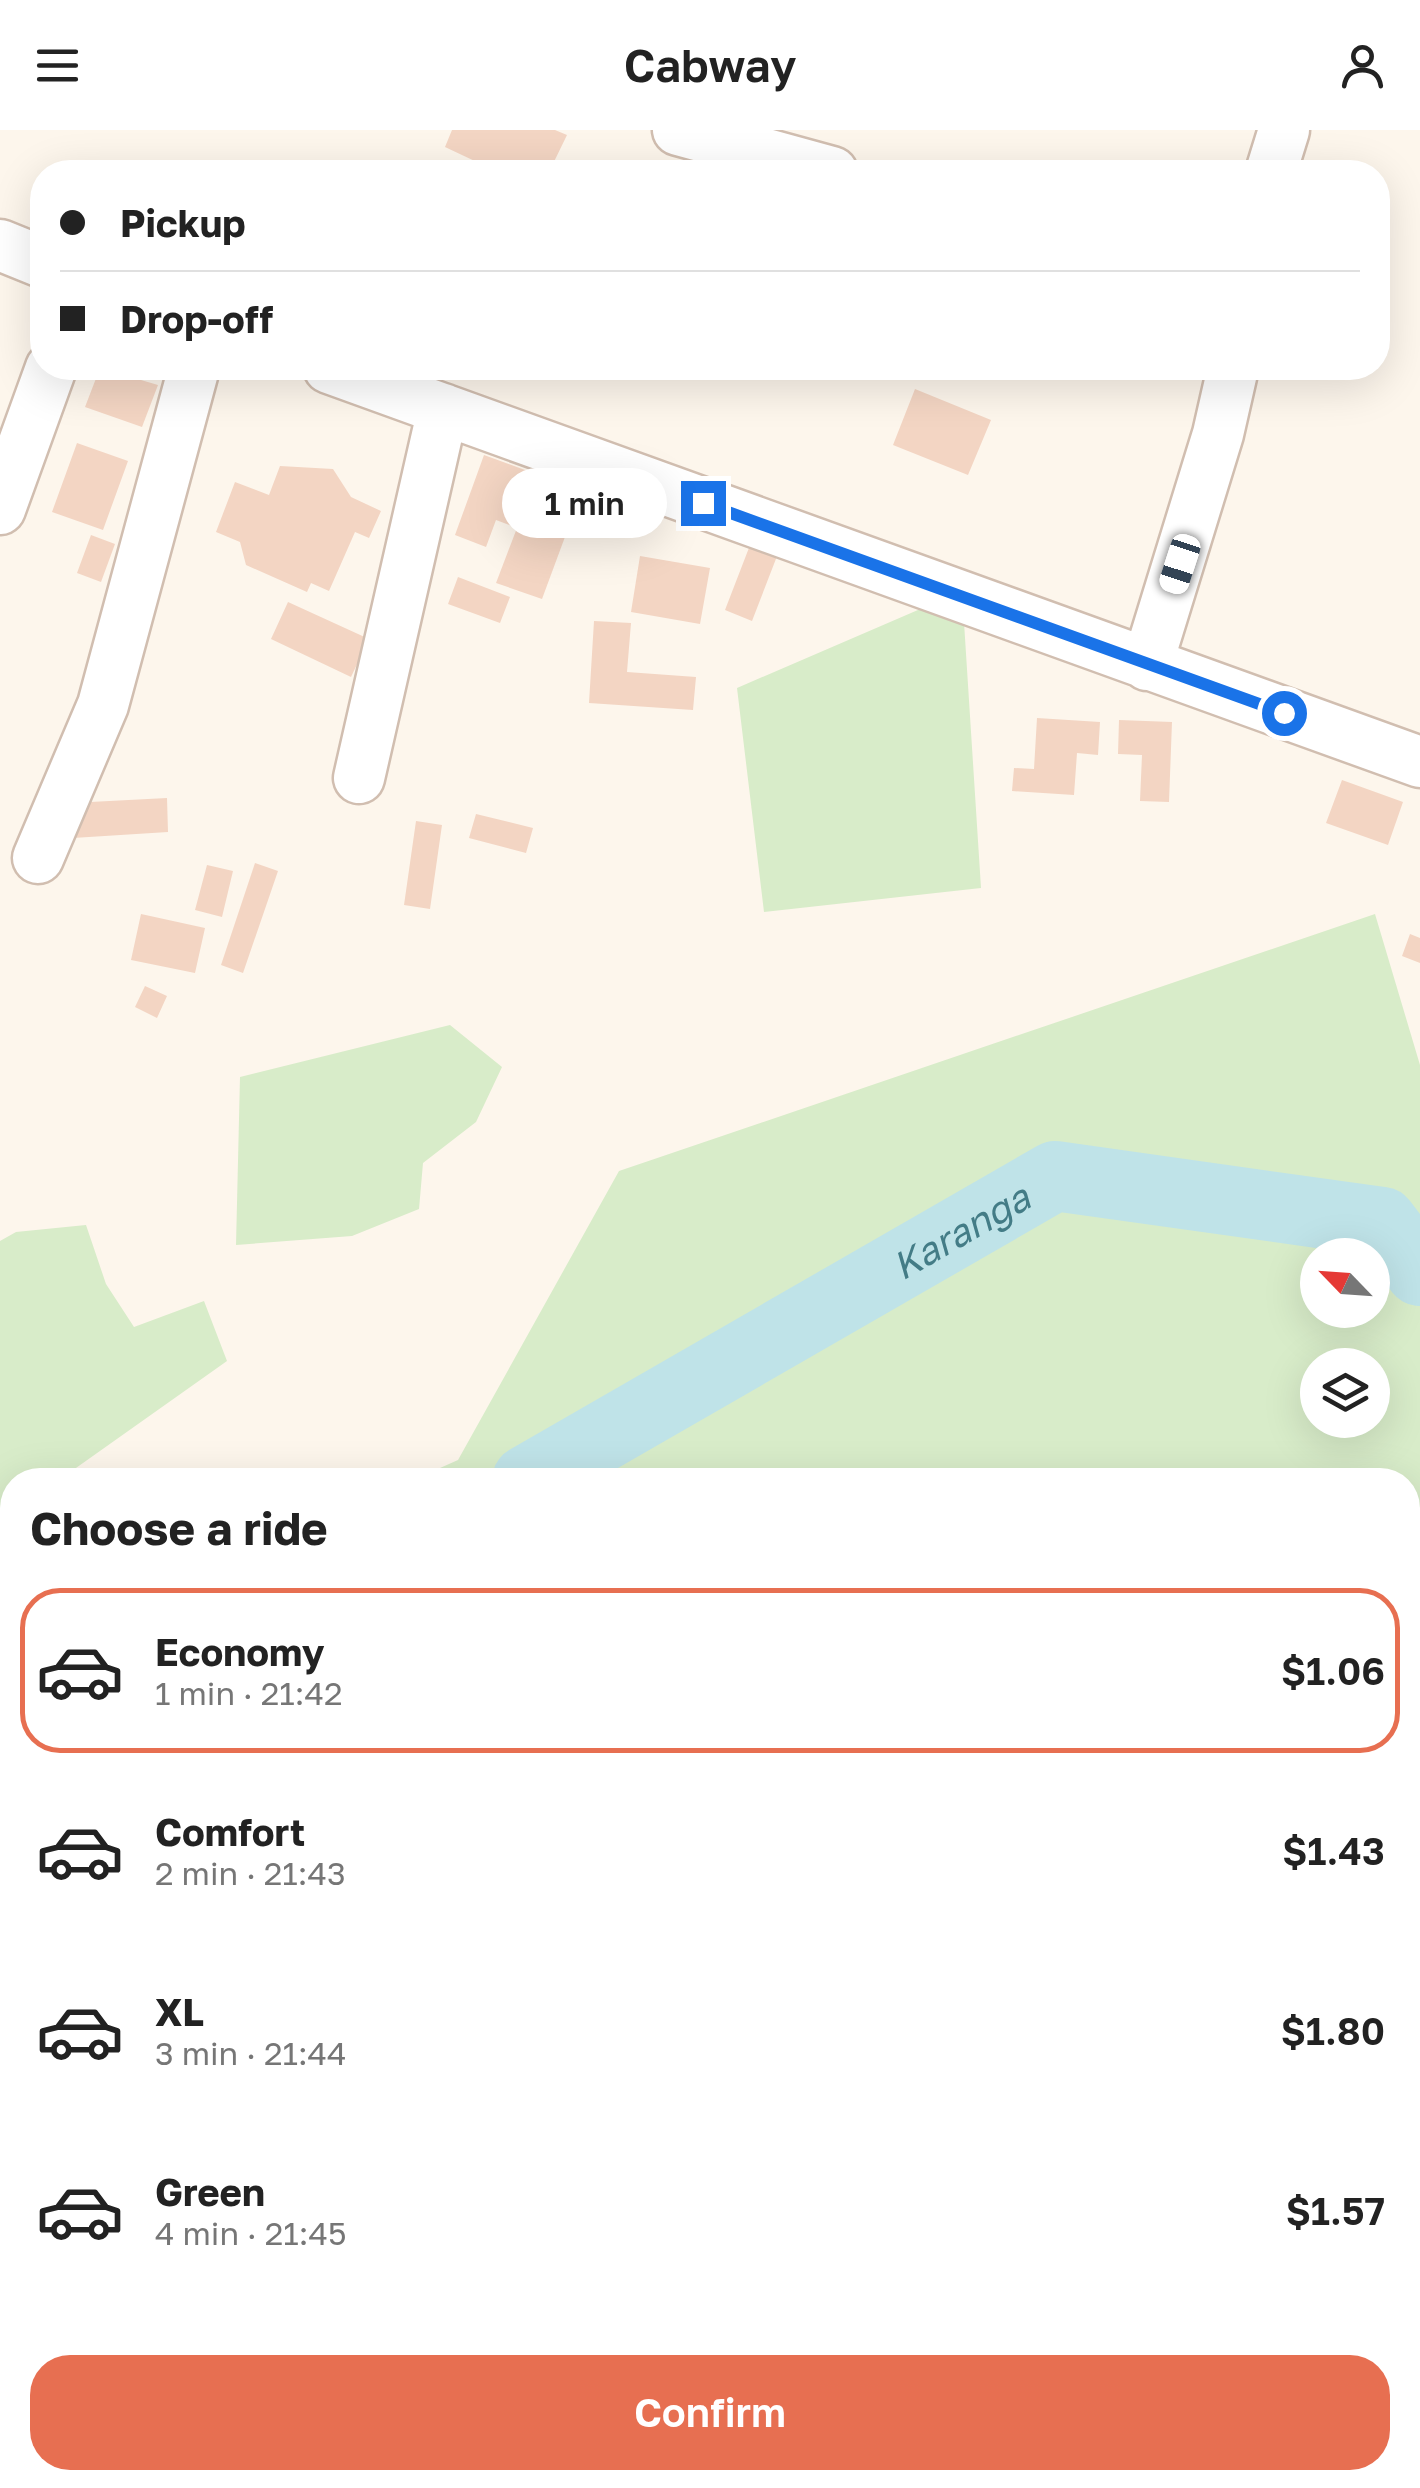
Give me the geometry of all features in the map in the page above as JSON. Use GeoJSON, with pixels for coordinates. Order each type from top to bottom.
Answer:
{"type":"FeatureCollection","features":[{"type":"Feature","properties":{"kind":"street"},"geometry":{"type":"LineString","coordinates":[[678,130],[788,160]]}},
{"type":"Feature","properties":{"kind":"street"},"geometry":{"type":"LineString","coordinates":[[1275,160],[1284,130]]}},
{"type":"Feature","properties":{"kind":"street"},"geometry":{"type":"LineString","coordinates":[[0,244],[30,257]]}},
{"type":"Feature","properties":{"kind":"street"},"geometry":{"type":"LineString","coordinates":[[0,509],[48,380]]}},
{"type":"Feature","properties":{"kind":"street"},"geometry":{"type":"LineString","coordinates":[[38,858],[102,704],[191,380]]}},
{"type":"Feature","properties":{"kind":"street"},"geometry":{"type":"LineString","coordinates":[[362,380],[1420,762]]}},
{"type":"Feature","properties":{"kind":"street"},"geometry":{"type":"LineString","coordinates":[[1147,665],[1218,434],[1230,380]]}},
{"type":"Feature","properties":{"kind":"street"},"geometry":{"type":"LineString","coordinates":[[360,778],[443,409]]}},
{"type":"Feature","properties":{"kind":"green space"},"geometry":{"type":"Polygon","coordinates":[[[962,591],[981,888],[764,912],[737,688],[962,591]]]}},
{"type":"Feature","properties":{"kind":"green space"},"geometry":{"type":"Polygon","coordinates":[[[1375,914],[1420,1065],[1420,1468],[440,1468],[458,1460],[619,1171],[1375,914]]]}},
{"type":"Feature","properties":{"kind":"green space"},"geometry":{"type":"Polygon","coordinates":[[[450,1025],[502,1067],[476,1122],[423,1163],[419,1209],[352,1236],[236,1245],[240,1077],[450,1025]]]}},
{"type":"Feature","properties":{"kind":"green space"},"geometry":{"type":"Polygon","coordinates":[[[86,1225],[106,1284],[134,1327],[204,1301],[227,1361],[76,1468],[0,1468],[0,1241],[16,1232],[86,1225]]]}},
{"type":"Feature","properties":{"kind":"building"},"geometry":{"type":"Polygon","coordinates":[[[452,130],[555,130],[567,135],[555,160],[473,160],[445,147],[452,130]]]}},
{"type":"Feature","properties":{"kind":"building"},"geometry":{"type":"Polygon","coordinates":[[[95,380],[141,380],[158,385],[142,427],[85,407],[95,380]]]}},
{"type":"Feature","properties":{"kind":"building"},"geometry":{"type":"Polygon","coordinates":[[[915,389],[991,420],[968,475],[893,445],[915,389]]]}},
{"type":"Feature","properties":{"kind":"building"},"geometry":{"type":"Polygon","coordinates":[[[77,443],[128,461],[103,530],[52,512],[77,443]]]}},
{"type":"Feature","properties":{"kind":"building"},"geometry":{"type":"Polygon","coordinates":[[[484,455],[582,491],[542,599],[496,583],[517,528],[496,520],[486,547],[455,535],[484,455]]]}},
{"type":"Feature","properties":{"kind":"building"},"geometry":{"type":"Polygon","coordinates":[[[280,466],[333,469],[351,497],[381,511],[369,538],[355,532],[329,591],[311,583],[307,592],[246,565],[240,542],[216,532],[235,482],[269,495],[280,466]]]}},
{"type":"Feature","properties":{"kind":"building"},"geometry":{"type":"Polygon","coordinates":[[[91,535],[115,544],[101,582],[77,573],[91,535]]]}},
{"type":"Feature","properties":{"kind":"building"},"geometry":{"type":"Polygon","coordinates":[[[752,540],[779,551],[752,621],[725,610],[752,540]]]}},
{"type":"Feature","properties":{"kind":"building"},"geometry":{"type":"Polygon","coordinates":[[[640,556],[710,568],[700,624],[631,612],[640,556]]]}},
{"type":"Feature","properties":{"kind":"building"},"geometry":{"type":"Polygon","coordinates":[[[458,577],[510,597],[500,623],[448,604],[458,577]]]}},
{"type":"Feature","properties":{"kind":"building"},"geometry":{"type":"Polygon","coordinates":[[[288,602],[369,639],[351,677],[271,639],[288,602]]]}},
{"type":"Feature","properties":{"kind":"building"},"geometry":{"type":"Polygon","coordinates":[[[594,621],[631,623],[627,672],[696,677],[693,710],[589,703],[594,621]]]}},
{"type":"Feature","properties":{"kind":"building"},"geometry":{"type":"Polygon","coordinates":[[[1037,718],[1100,722],[1098,755],[1077,753],[1074,795],[1012,791],[1014,768],[1034,769],[1037,718]]]}},
{"type":"Feature","properties":{"kind":"building"},"geometry":{"type":"Polygon","coordinates":[[[1119,720],[1172,722],[1169,802],[1140,801],[1142,755],[1118,754],[1119,720]]]}},
{"type":"Feature","properties":{"kind":"building"},"geometry":{"type":"Polygon","coordinates":[[[1342,780],[1403,802],[1388,845],[1326,823],[1342,780]]]}},
{"type":"Feature","properties":{"kind":"building"},"geometry":{"type":"Polygon","coordinates":[[[167,798],[168,832],[73,838],[71,803],[167,798]]]}},
{"type":"Feature","properties":{"kind":"building"},"geometry":{"type":"Polygon","coordinates":[[[476,814],[533,828],[526,853],[469,838],[476,814]]]}},
{"type":"Feature","properties":{"kind":"building"},"geometry":{"type":"Polygon","coordinates":[[[416,821],[442,825],[430,909],[404,905],[416,821]]]}},
{"type":"Feature","properties":{"kind":"building"},"geometry":{"type":"Polygon","coordinates":[[[255,863],[278,871],[243,973],[221,965],[255,863]]]}},
{"type":"Feature","properties":{"kind":"building"},"geometry":{"type":"Polygon","coordinates":[[[207,865],[233,871],[222,917],[195,910],[207,865]]]}},
{"type":"Feature","properties":{"kind":"building"},"geometry":{"type":"Polygon","coordinates":[[[141,914],[205,928],[195,973],[131,960],[141,914]]]}},
{"type":"Feature","properties":{"kind":"building"},"geometry":{"type":"Polygon","coordinates":[[[1410,934],[1420,938],[1420,963],[1402,956],[1410,934]]]}},
{"type":"Feature","properties":{"kind":"building"},"geometry":{"type":"Polygon","coordinates":[[[145,986],[167,996],[157,1018],[135,1007],[145,986]]]}},
{"type":"Feature","properties":{"kind":"waterway","name":"Karanga"},"geometry":{"type":"LineString","coordinates":[[548,1468],[1055,1176],[1382,1222],[1420,1271]]}},
{"type":"Feature","properties":{"kind":"route"},"geometry":{"type":"LineString","coordinates":[[703,503],[1284,713]]}}]}
